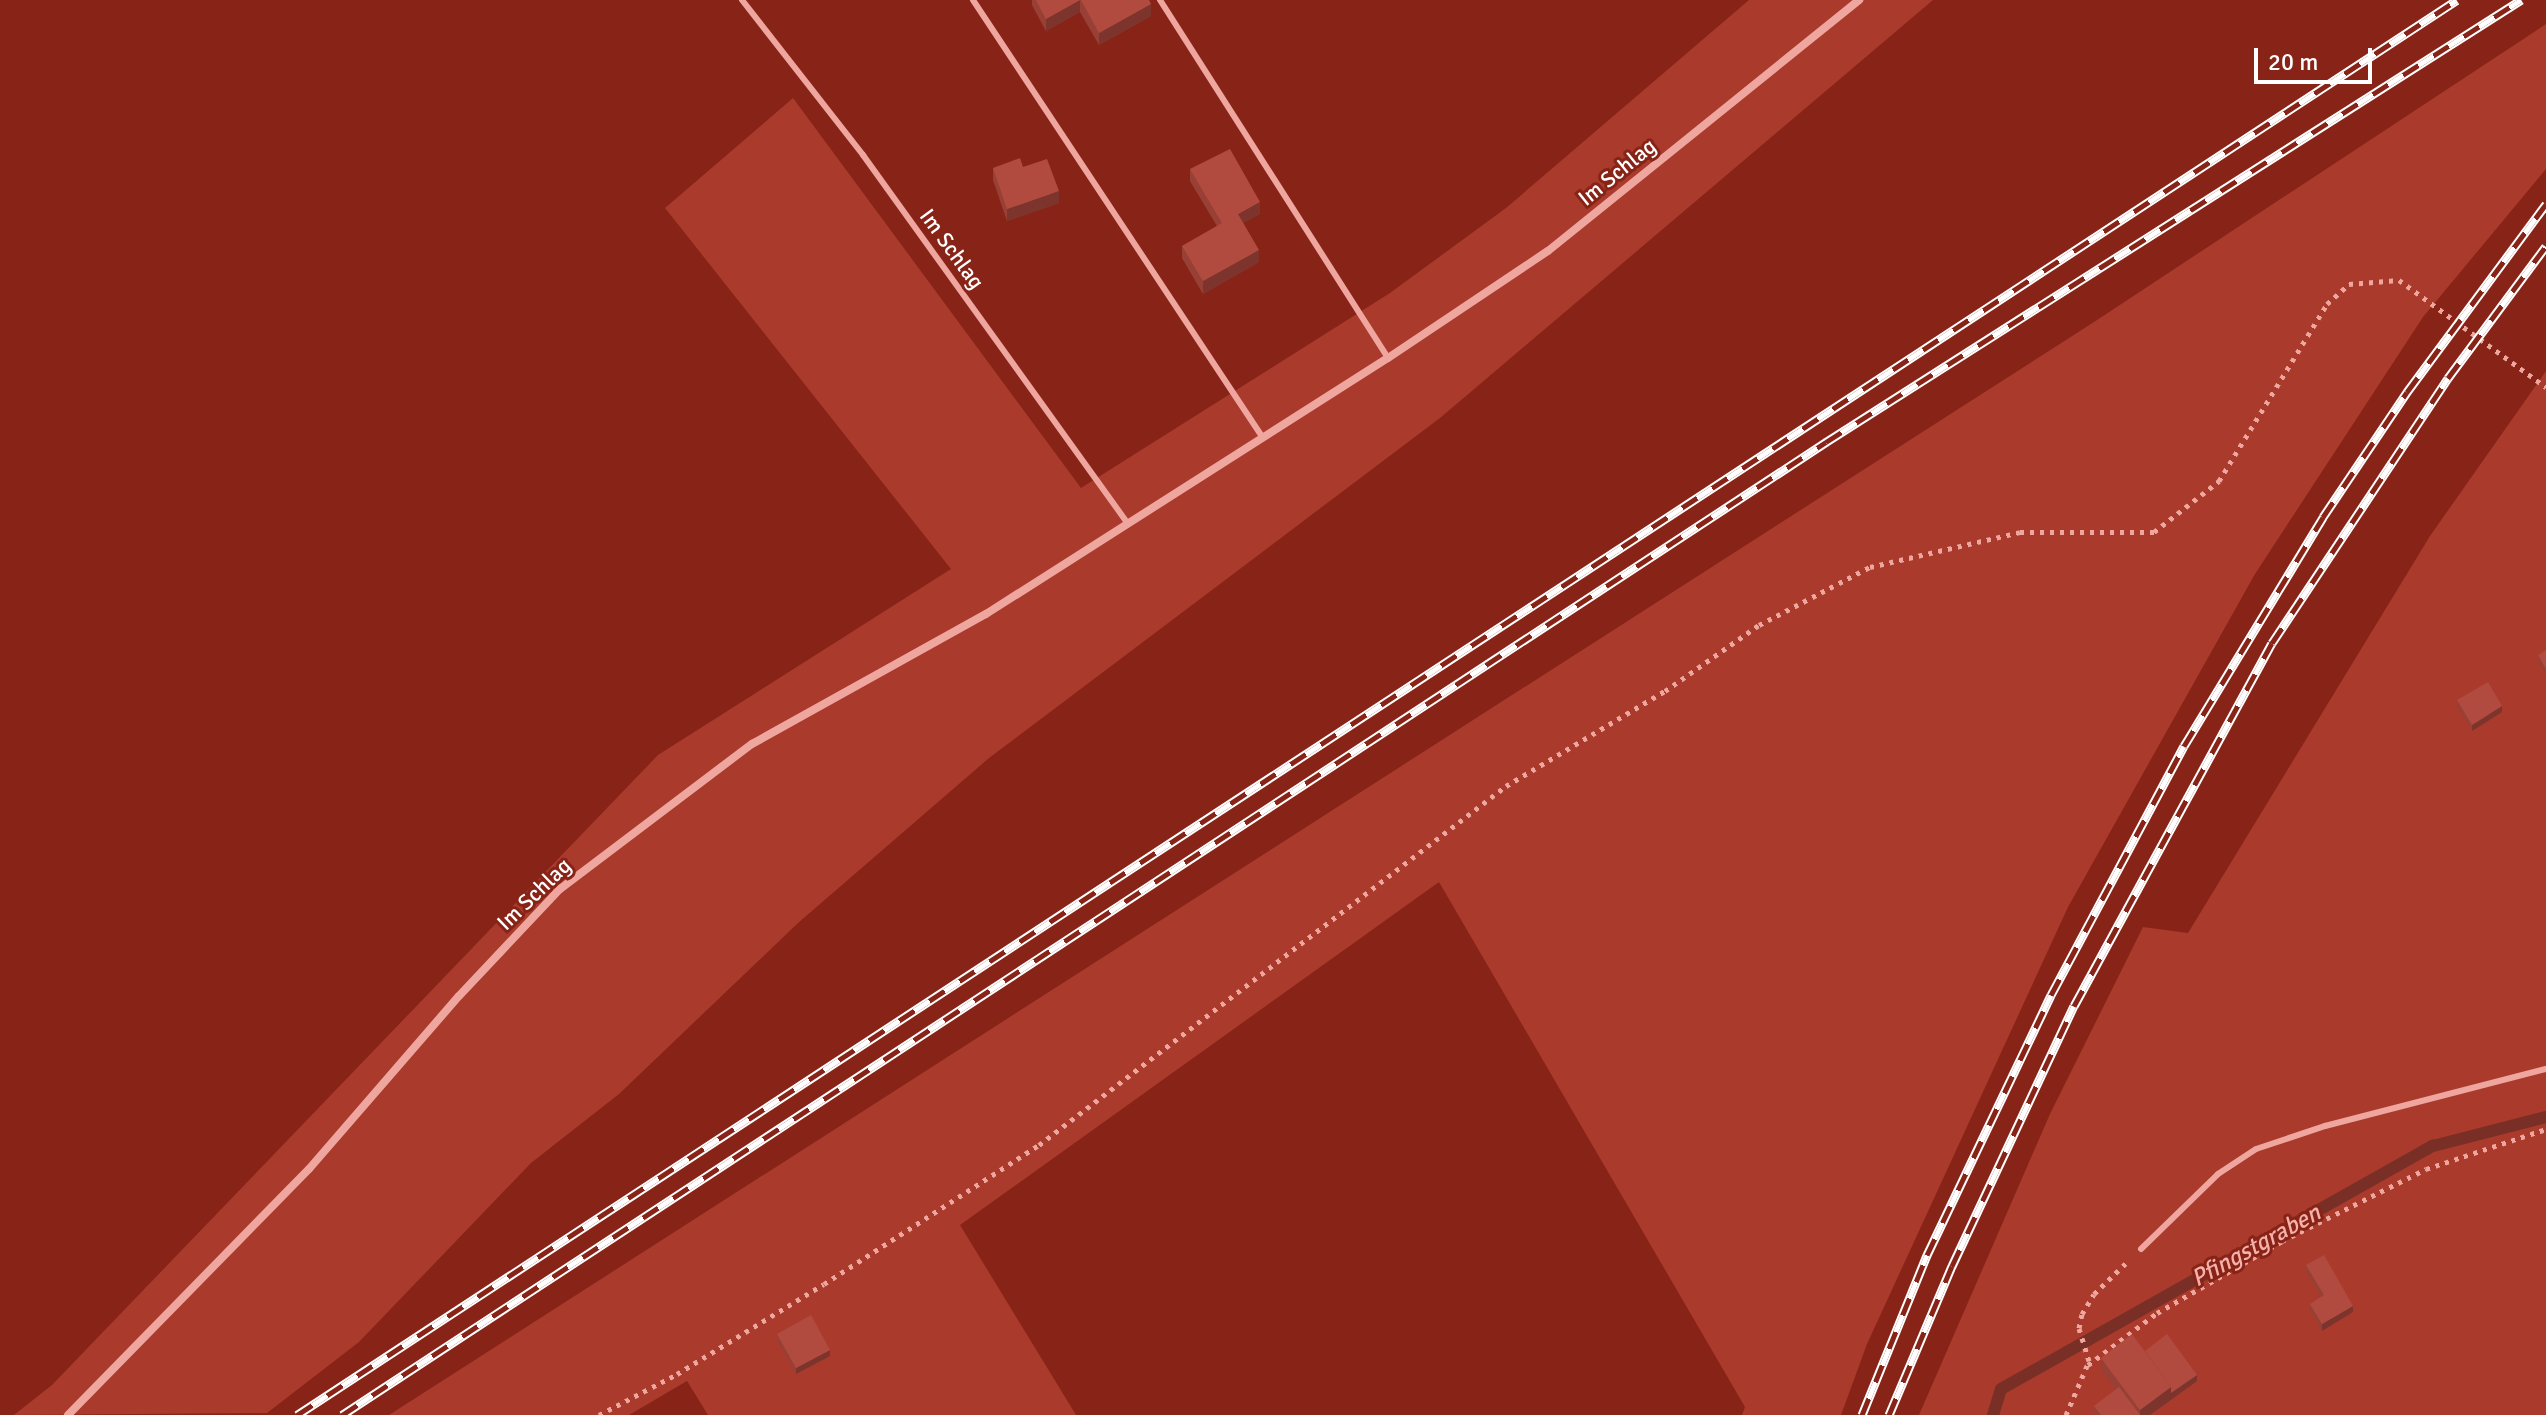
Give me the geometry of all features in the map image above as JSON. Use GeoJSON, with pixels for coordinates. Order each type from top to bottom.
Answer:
{"type":"FeatureCollection","features":[{"type":"Feature","properties":{"kind":"street","name":"Im Schlag"},"geometry":{"type":"LineString","coordinates":[[68,1415],[309,1169],[459,996],[560,889],[752,744],[986,614],[1388,358],[1548,251],[1859,0]]}},
{"type":"Feature","properties":{"kind":"lane","name":"Im Schlag"},"geometry":{"type":"LineString","coordinates":[[742,0],[863,155],[1128,524]]}},
{"type":"Feature","properties":{"kind":"lane"},"geometry":{"type":"LineString","coordinates":[[973,0],[1263,438]]}},
{"type":"Feature","properties":{"kind":"lane"},"geometry":{"type":"LineString","coordinates":[[1160,0],[1388,358]]}},
{"type":"Feature","properties":{"kind":"lane"},"geometry":{"type":"LineString","coordinates":[[2141,1249],[2218,1174],[2256,1149],[2325,1126],[2546,1069]]}},
{"type":"Feature","properties":{"kind":"path"},"geometry":{"type":"LineString","coordinates":[[599,1415],[677,1374],[824,1284],[1039,1145],[1506,786],[1665,691],[1759,625],[1870,567],[2020,532],[2154,532],[2219,481],[2327,304],[2349,284],[2399,280],[2546,387]]}},
{"type":"Feature","properties":{"kind":"path"},"geometry":{"type":"LineString","coordinates":[[2088,1365],[2157,1313],[2282,1241],[2426,1169],[2546,1129]]}},
{"type":"Feature","properties":{"kind":"path"},"geometry":{"type":"LineString","coordinates":[[2066,1415],[2088,1365],[2079,1328],[2091,1298],[2141,1249]]}},
{"type":"Feature","properties":{"kind":"shaded area"},"geometry":{"type":"Polygon","coordinates":[[[1749,0],[1933,0],[1440,418],[989,758],[798,923],[619,1094],[531,1163],[359,1342],[267,1413],[14,1415],[52,1385],[658,755],[951,569],[665,208],[793,98],[1081,488],[1390,293],[1506,208],[1749,0]]]}},
{"type":"Feature","properties":{"kind":"shaded area"},"geometry":{"type":"Polygon","coordinates":[[[2546,24],[2546,169],[2423,317],[2255,574],[2068,907],[1867,1344],[1841,1415],[1742,1415],[1745,1407],[1439,882],[960,1225],[1076,1415],[708,1415],[687,1381],[629,1415],[389,1415],[2094,322],[2546,24]]]}},
{"type":"Feature","properties":{"kind":"shaded area"},"geometry":{"type":"Polygon","coordinates":[[[2546,371],[2546,1415],[1919,1415],[2050,1114],[2143,927],[2188,933],[2430,536],[2546,371]]]}},
{"type":"Feature","properties":{"kind":"building"},"geometry":{"type":"Polygon","coordinates":[[[1036,0],[1080,0],[1046,19],[1036,0]]]}},
{"type":"Feature","properties":{"kind":"building"},"geometry":{"type":"Polygon","coordinates":[[[1081,0],[1149,0],[1151,4],[1099,33],[1081,0]]]}},
{"type":"Feature","properties":{"kind":"building"},"geometry":{"type":"Polygon","coordinates":[[[1230,149],[1260,202],[1238,214],[1259,250],[1203,281],[1182,246],[1222,223],[1190,169],[1230,149]]]}},
{"type":"Feature","properties":{"kind":"building"},"geometry":{"type":"Polygon","coordinates":[[[1020,158],[1023,167],[1047,159],[1059,191],[1007,209],[993,168],[1020,158]]]}},
{"type":"Feature","properties":{"kind":"building"},"geometry":{"type":"Polygon","coordinates":[[[2546,650],[2546,669],[2538,655],[2546,650]]]}},
{"type":"Feature","properties":{"kind":"building"},"geometry":{"type":"Polygon","coordinates":[[[2488,682],[2502,706],[2472,725],[2457,700],[2488,682]]]}},
{"type":"Feature","properties":{"kind":"building"},"geometry":{"type":"Polygon","coordinates":[[[2324,1255],[2353,1306],[2322,1324],[2310,1304],[2324,1295],[2306,1265],[2324,1255]]]}},
{"type":"Feature","properties":{"kind":"building"},"geometry":{"type":"Polygon","coordinates":[[[811,1315],[830,1350],[796,1368],[777,1334],[811,1315]]]}},
{"type":"Feature","properties":{"kind":"building"},"geometry":{"type":"Polygon","coordinates":[[[2132,1334],[2171,1387],[2140,1410],[2101,1358],[2132,1334]]]}},
{"type":"Feature","properties":{"kind":"building"},"geometry":{"type":"Polygon","coordinates":[[[2167,1334],[2197,1375],[2171,1393],[2171,1387],[2145,1351],[2167,1334]]]}},
{"type":"Feature","properties":{"kind":"building"},"geometry":{"type":"Polygon","coordinates":[[[2119,1387],[2140,1415],[2101,1415],[2094,1406],[2119,1387]]]}},
{"type":"Feature","properties":{"kind":"waterway","name":"Pfingstgraben"},"geometry":{"type":"LineString","coordinates":[[1993,1415],[2001,1389],[2433,1146],[2546,1117]]}},
{"type":"Feature","properties":{"kind":"railway"},"geometry":{"type":"LineString","coordinates":[[297,1415],[2457,0]]}},
{"type":"Feature","properties":{"kind":"railway"},"geometry":{"type":"LineString","coordinates":[[342,1415],[1826,442],[2521,0]]}},
{"type":"Feature","properties":{"kind":"railway"},"geometry":{"type":"LineString","coordinates":[[1862,1415],[1927,1255],[2051,995],[2184,746],[2323,517],[2407,392],[2546,204]]}},
{"type":"Feature","properties":{"kind":"railway"},"geometry":{"type":"LineString","coordinates":[[1889,1415],[1952,1266],[2074,1006],[2272,643],[2448,378],[2546,246]]}}]}
